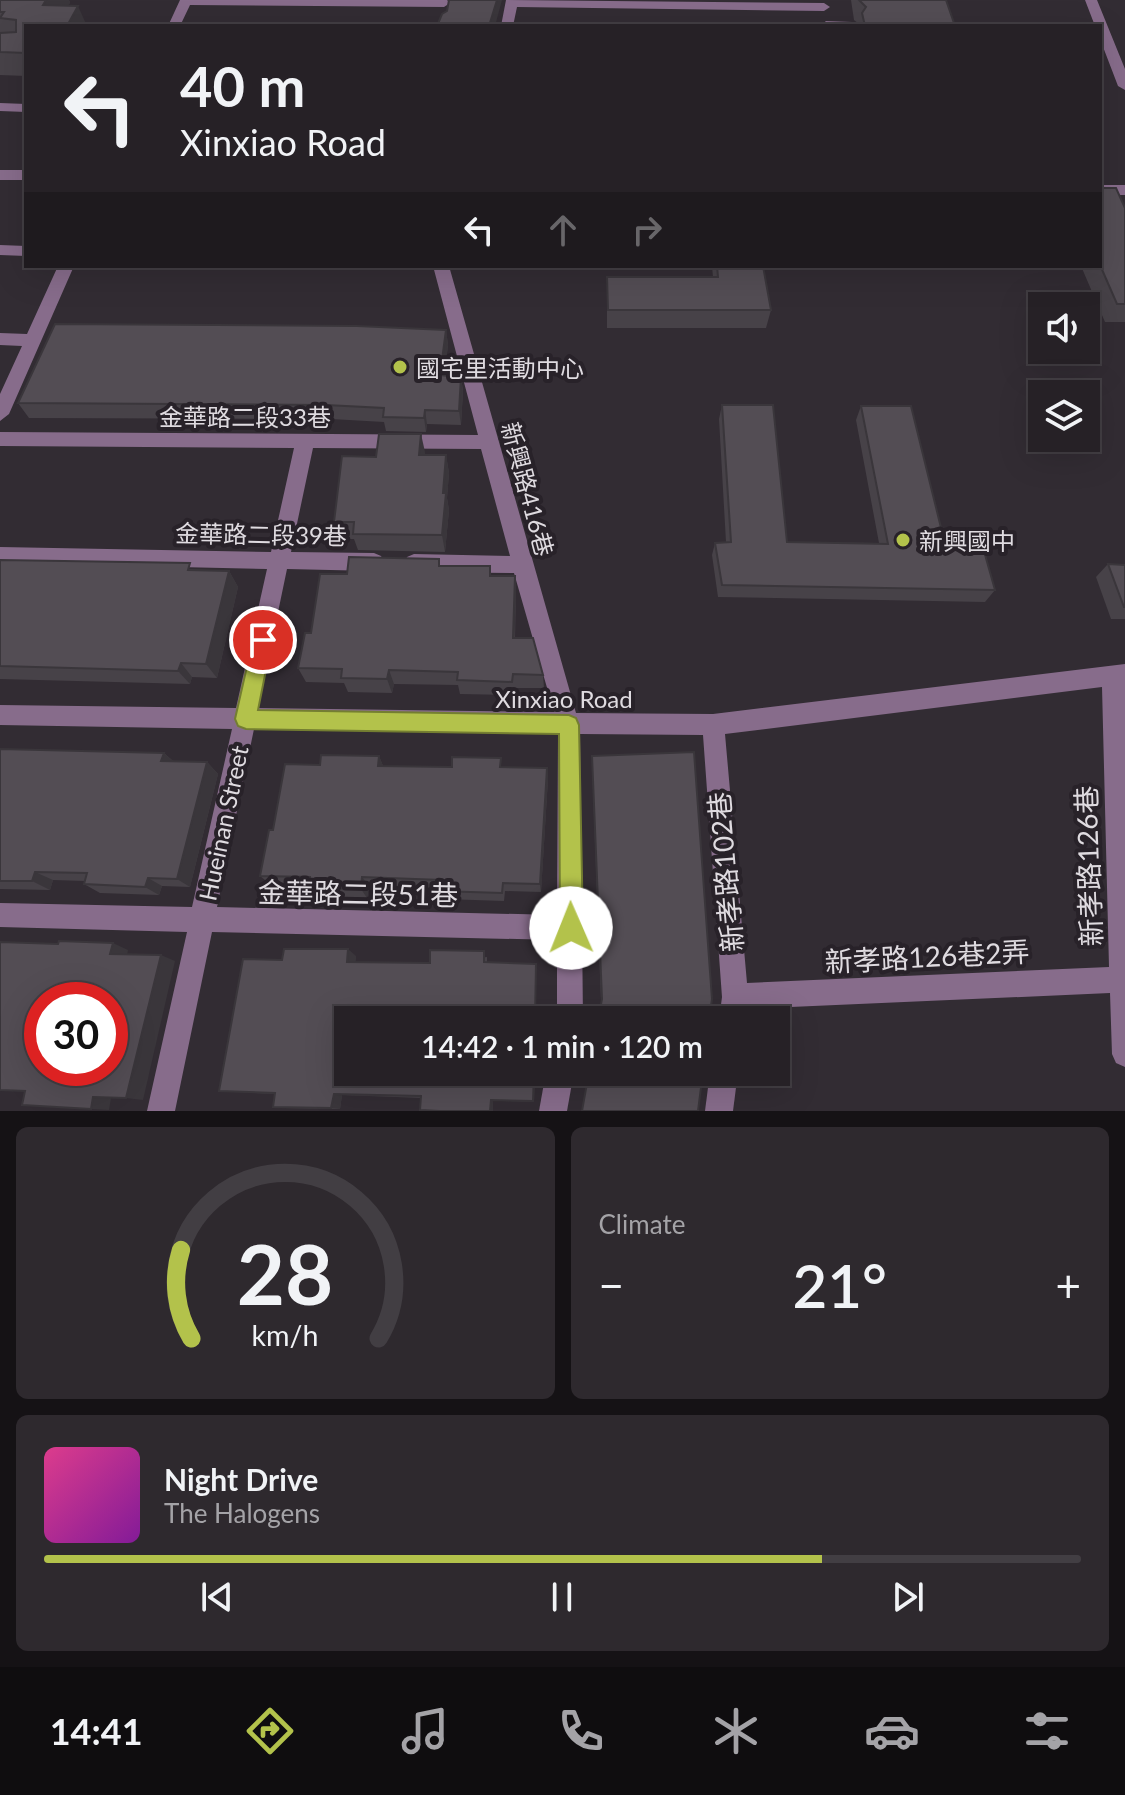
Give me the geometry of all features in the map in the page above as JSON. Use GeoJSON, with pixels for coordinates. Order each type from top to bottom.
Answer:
{"type":"FeatureCollection","features":[{"type":"Feature","properties":{"kind":"street"},"geometry":{"type":"LineString","coordinates":[[1091,0],[1100,24]]}},
{"type":"Feature","properties":{"kind":"street"},"geometry":{"type":"LineString","coordinates":[[175,24],[186,1],[443,6]]}},
{"type":"Feature","properties":{"kind":"street"},"geometry":{"type":"LineString","coordinates":[[507,24],[512,1],[824,3],[826,24]]}},
{"type":"Feature","properties":{"kind":"street"},"geometry":{"type":"LineString","coordinates":[[1102,28],[1125,86]]}},
{"type":"Feature","properties":{"kind":"street"},"geometry":{"type":"LineString","coordinates":[[0,107],[24,108]]}},
{"type":"Feature","properties":{"kind":"street"},"geometry":{"type":"LineString","coordinates":[[0,175],[24,175]]}},
{"type":"Feature","properties":{"kind":"street"},"geometry":{"type":"LineString","coordinates":[[1102,190],[1125,190]]}},
{"type":"Feature","properties":{"kind":"street"},"geometry":{"type":"LineString","coordinates":[[0,250],[24,251]]}},
{"type":"Feature","properties":{"kind":"street"},"geometry":{"type":"LineString","coordinates":[[0,414],[65,268]]}},
{"type":"Feature","properties":{"kind":"street","name":"新興路416巷"},"geometry":{"type":"LineString","coordinates":[[442,268],[569,725],[570,1006]]}},
{"type":"Feature","properties":{"kind":"street"},"geometry":{"type":"LineString","coordinates":[[0,339],[33,340]]}},
{"type":"Feature","properties":{"kind":"street","name":"金華路二段33巷"},"geometry":{"type":"LineString","coordinates":[[0,439],[489,442]]}},
{"type":"Feature","properties":{"kind":"street","name":"Hueinan Street"},"geometry":{"type":"LineString","coordinates":[[161,1111],[305,440]]}},
{"type":"Feature","properties":{"kind":"street","name":"金華路二段39巷"},"geometry":{"type":"LineString","coordinates":[[0,555],[522,565]]}},
{"type":"Feature","properties":{"kind":"street","name":"Xinxiao Road"},"geometry":{"type":"LineString","coordinates":[[0,715],[713,725],[1118,675]]}},
{"type":"Feature","properties":{"kind":"street","name":"新孝路126巷"},"geometry":{"type":"LineString","coordinates":[[1118,675],[1125,1054]]}},
{"type":"Feature","properties":{"kind":"street","name":"新孝路102巷"},"geometry":{"type":"LineString","coordinates":[[713,725],[733,1006]]}},
{"type":"Feature","properties":{"kind":"street","name":"金華路二段51巷"},"geometry":{"type":"LineString","coordinates":[[0,915],[571,928]]}},
{"type":"Feature","properties":{"kind":"street","name":"新孝路126巷2弄"},"geometry":{"type":"LineString","coordinates":[[760,1006],[1124,979]]}},
{"type":"Feature","properties":{"kind":"street"},"geometry":{"type":"LineString","coordinates":[[553,1111],[557,1086]]}},
{"type":"Feature","properties":{"kind":"street"},"geometry":{"type":"LineString","coordinates":[[719,1111],[722,1086]]}},
{"type":"Feature","properties":{"kind":"building"},"geometry":{"type":"Polygon","coordinates":[[[0,0],[46,0],[43,5],[78,6],[68,24],[24,24],[24,53],[0,52],[0,33],[16,32],[16,20],[0,18],[4,12],[0,12],[0,0]]]}},
{"type":"Feature","properties":{"kind":"building"},"geometry":{"type":"Polygon","coordinates":[[[449,0],[497,0],[490,24],[438,24],[447,11],[449,0]]]}},
{"type":"Feature","properties":{"kind":"building"},"geometry":{"type":"Polygon","coordinates":[[[859,0],[946,0],[954,24],[865,24],[862,13],[866,7],[859,0]]]}},
{"type":"Feature","properties":{"kind":"building"},"geometry":{"type":"Polygon","coordinates":[[[1102,188],[1116,188],[1125,208],[1125,304],[1117,304],[1101,268],[1102,188]]]}},
{"type":"Feature","properties":{"kind":"building"},"geometry":{"type":"Polygon","coordinates":[[[717,268],[763,268],[771,310],[608,310],[607,277],[718,277],[717,268]]]}},
{"type":"Feature","properties":{"kind":"building"},"geometry":{"type":"Polygon","coordinates":[[[55,324],[357,326],[446,330],[440,375],[461,377],[459,411],[425,410],[424,418],[383,417],[384,408],[326,405],[18,403],[55,324]]]}},
{"type":"Feature","properties":{"kind":"building"},"geometry":{"type":"Polygon","coordinates":[[[722,405],[773,405],[787,542],[888,544],[861,406],[911,406],[945,544],[982,544],[995,590],[722,585],[715,543],[731,542],[722,405]]]}},
{"type":"Feature","properties":{"kind":"building"},"geometry":{"type":"Polygon","coordinates":[[[379,434],[421,434],[419,455],[446,455],[442,535],[353,534],[354,522],[334,522],[342,456],[376,457],[379,434]]]}},
{"type":"Feature","properties":{"kind":"building"},"geometry":{"type":"Polygon","coordinates":[[[349,557],[439,559],[439,566],[490,566],[490,576],[515,576],[513,638],[533,638],[543,675],[513,674],[512,682],[457,680],[458,672],[389,670],[387,679],[341,678],[342,669],[298,668],[305,633],[311,633],[320,574],[347,574],[349,557]]]}},
{"type":"Feature","properties":{"kind":"building"},"geometry":{"type":"Polygon","coordinates":[[[0,560],[190,563],[188,570],[229,571],[206,664],[181,663],[178,671],[0,666],[0,560]]]}},
{"type":"Feature","properties":{"kind":"building"},"geometry":{"type":"Polygon","coordinates":[[[1108,564],[1125,565],[1125,607],[1124,607],[1108,564]]]}},
{"type":"Feature","properties":{"kind":"building"},"geometry":{"type":"Polygon","coordinates":[[[0,749],[164,753],[161,761],[207,762],[177,879],[148,878],[145,887],[84,884],[87,873],[35,872],[32,881],[0,881],[0,749]]]}},
{"type":"Feature","properties":{"kind":"building"},"geometry":{"type":"Polygon","coordinates":[[[694,752],[711,1006],[601,1006],[592,756],[694,752]]]}},
{"type":"Feature","properties":{"kind":"building"},"geometry":{"type":"Polygon","coordinates":[[[321,755],[379,756],[378,766],[452,767],[452,757],[501,758],[500,767],[547,768],[540,884],[503,883],[502,893],[439,891],[441,880],[362,877],[361,889],[309,888],[310,877],[260,876],[269,830],[273,830],[285,764],[320,765],[321,755]]]}},
{"type":"Feature","properties":{"kind":"building"},"geometry":{"type":"Polygon","coordinates":[[[0,942],[113,943],[110,954],[161,955],[126,1098],[93,1097],[91,1109],[22,1105],[25,1091],[0,1090],[0,942]]]}},
{"type":"Feature","properties":{"kind":"building"},"geometry":{"type":"Polygon","coordinates":[[[284,949],[348,949],[347,962],[430,963],[430,950],[484,951],[484,962],[536,964],[535,1006],[334,1006],[334,1086],[534,1086],[533,1101],[491,1100],[490,1111],[439,1111],[420,1110],[421,1096],[334,1094],[331,1108],[273,1107],[275,1093],[219,1091],[243,959],[282,960],[284,949]]]}},
{"type":"Feature","properties":{"kind":"building"},"geometry":{"type":"Polygon","coordinates":[[[586,1086],[701,1086],[698,1111],[582,1111],[586,1086]]]}},
{"type":"Feature","properties":{"kind":"place","name":"國宅里活動中心"},"geometry":{"type":"Point","coordinates":[400,367]}},
{"type":"Feature","properties":{"kind":"place","name":"新興國中"},"geometry":{"type":"Point","coordinates":[903,540]}},
{"type":"Feature","properties":{"kind":"route"},"geometry":{"type":"LineString","coordinates":[[263,640],[246,719],[569,725],[571,928]]}}]}
